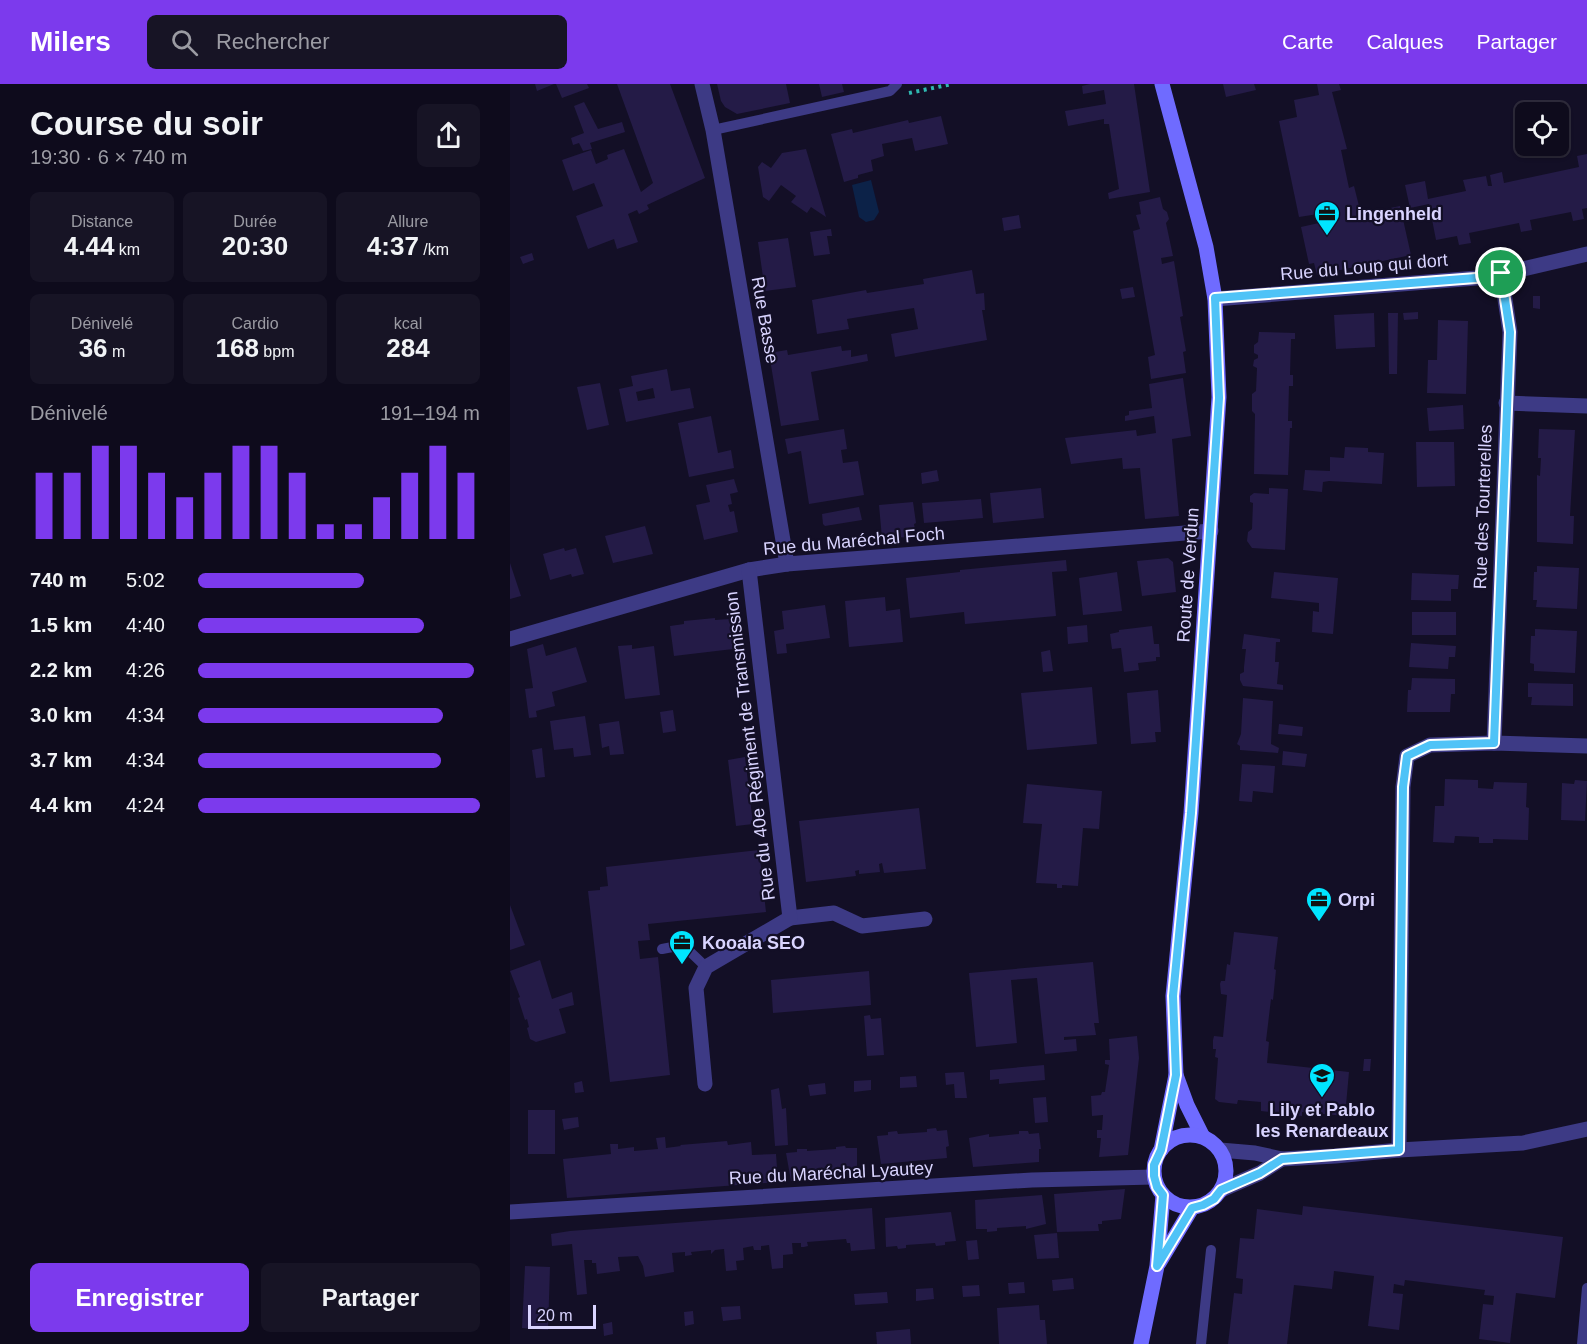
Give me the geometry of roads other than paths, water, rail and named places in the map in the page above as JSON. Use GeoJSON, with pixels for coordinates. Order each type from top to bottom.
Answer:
{"type":"FeatureCollection","features":[{"type":"Feature","properties":{"kind":"main road","name":"Route de Verdun"},"geometry":{"type":"LineString","coordinates":[[1161,1150],[1176,1075],[1173,996],[1191,813],[1219,398],[1215,298],[1206,247],[1162,84]]}},
{"type":"Feature","properties":{"kind":"main road","name":"Route de Verdun"},"geometry":{"type":"LineString","coordinates":[[1176,1075],[1187,1105],[1203,1137]]}},
{"type":"Feature","properties":{"kind":"main road"},"geometry":{"type":"LineString","coordinates":[[1186,1135],[1203,1137],[1220,1150],[1227,1168],[1226,1179],[1214,1199],[1192,1208],[1180,1206],[1163,1195],[1157,1187],[1154,1165],[1161,1150],[1174,1138],[1186,1135]]}},
{"type":"Feature","properties":{"kind":"main road"},"geometry":{"type":"LineString","coordinates":[[1141,1344],[1157,1266],[1163,1195]]}},
{"type":"Feature","properties":{"kind":"main road"},"geometry":{"type":"LineString","coordinates":[[1157,1266],[1192,1208]]}},
{"type":"Feature","properties":{"kind":"street","name":"Rue Basse"},"geometry":{"type":"LineString","coordinates":[[702,84],[713,130],[788,564]]}},
{"type":"Feature","properties":{"kind":"street","name":"Rue du Loup qui dort"},"geometry":{"type":"LineString","coordinates":[[1215,298],[1489,277],[1587,254]]}},
{"type":"Feature","properties":{"kind":"street","name":"Rue des Tourterelles"},"geometry":{"type":"LineString","coordinates":[[1494,743],[1510,332],[1501,273]]}},
{"type":"Feature","properties":{"kind":"street"},"geometry":{"type":"LineString","coordinates":[[1506,403],[1587,406]]}},
{"type":"Feature","properties":{"kind":"street","name":"Rue du Maréchal Foch"},"geometry":{"type":"LineString","coordinates":[[510,639],[749,570],[788,564],[1210,531]]}},
{"type":"Feature","properties":{"kind":"street","name":"Rue du 40e Régiment de Transmission"},"geometry":{"type":"LineString","coordinates":[[749,570],[790,918]]}},
{"type":"Feature","properties":{"kind":"street"},"geometry":{"type":"LineString","coordinates":[[1399,1150],[1403,787],[1407,756],[1430,745],[1494,743],[1587,746]]}},
{"type":"Feature","properties":{"kind":"street","name":"Rue du 40e Régiment de Transmission"},"geometry":{"type":"LineString","coordinates":[[706,967],[790,918],[834,913],[862,926],[925,920]]}},
{"type":"Feature","properties":{"kind":"street"},"geometry":{"type":"LineString","coordinates":[[705,1084],[696,988],[706,967]]}},
{"type":"Feature","properties":{"kind":"street"},"geometry":{"type":"LineString","coordinates":[[1220,1150],[1255,1153],[1282,1159],[1335,1156],[1522,1143],[1587,1129]]}},
{"type":"Feature","properties":{"kind":"street"},"geometry":{"type":"LineString","coordinates":[[1221,1190],[1260,1173],[1282,1159]]}},
{"type":"Feature","properties":{"kind":"street","name":"Rue du Maréchal Lyautey"},"geometry":{"type":"LineString","coordinates":[[510,1212],[1032,1180],[1154,1176]]}},
{"type":"Feature","properties":{"kind":"lane"},"geometry":{"type":"LineString","coordinates":[[713,130],[894,88]]}},
{"type":"Feature","properties":{"kind":"lane"},"geometry":{"type":"LineString","coordinates":[[662,949],[683,945],[706,967]]}},
{"type":"Feature","properties":{"kind":"lane"},"geometry":{"type":"LineString","coordinates":[[1201,1344],[1211,1250]]}},
{"type":"Feature","properties":{"kind":"lane"},"geometry":{"type":"LineString","coordinates":[[1582,1344],[1587,1288]]}},
{"type":"Feature","properties":{"kind":"water"},"geometry":{"type":"Polygon","coordinates":[[[871,180],[879,212],[874,220],[866,222],[859,217],[852,185],[871,180]]]}},
{"type":"Feature","properties":{"kind":"place","name":"Lingenheld"},"geometry":{"type":"Point","coordinates":[1327,237]}},
{"type":"Feature","properties":{"kind":"place","name":"Orpi"},"geometry":{"type":"Point","coordinates":[1319,923]}},
{"type":"Feature","properties":{"kind":"place","name":"Kooala SEO"},"geometry":{"type":"Point","coordinates":[682,966]}},
{"type":"Feature","properties":{"kind":"place","name":"Lily et Pablo les Renardeaux"},"geometry":{"type":"Point","coordinates":[1322,1099]}}]}
